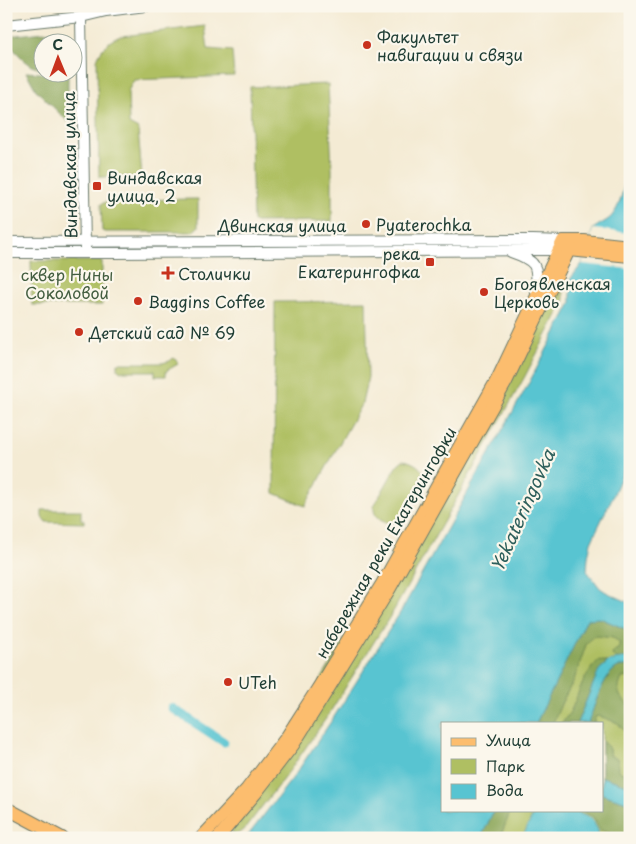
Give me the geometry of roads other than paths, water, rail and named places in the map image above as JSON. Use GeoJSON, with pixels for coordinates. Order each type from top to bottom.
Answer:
{"type":"FeatureCollection","features":[{"type":"Feature","properties":{"kind":"main road","name":"Двинская улица"},"geometry":{"type":"LineString","coordinates":[[563,247],[586,246]]}},
{"type":"Feature","properties":{"kind":"main road"},"geometry":{"type":"LineString","coordinates":[[586,246],[630,246]]}},
{"type":"Feature","properties":{"kind":"main road"},"geometry":{"type":"LineString","coordinates":[[586,246],[630,256]]}},
{"type":"Feature","properties":{"kind":"main road","name":"набережная реки Екатерингофки"},"geometry":{"type":"LineString","coordinates":[[201,838],[247,789],[286,738],[382,584],[498,378],[536,296],[563,247]]}},
{"type":"Feature","properties":{"kind":"main road","name":"набережная реки Екатерингофки"},"geometry":{"type":"LineString","coordinates":[[218,838],[293,745],[390,588],[506,382],[563,247]]}},
{"type":"Feature","properties":{"kind":"main road"},"geometry":{"type":"LineString","coordinates":[[6,808],[62,838]]}},
{"type":"Feature","properties":{"kind":"street"},"geometry":{"type":"LineString","coordinates":[[6,25],[81,17],[106,11],[146,6]]}},
{"type":"Feature","properties":{"kind":"street","name":"Виндавская улица"},"geometry":{"type":"LineString","coordinates":[[81,17],[85,254]]}},
{"type":"Feature","properties":{"kind":"street","name":"Двинская улица"},"geometry":{"type":"LineString","coordinates":[[6,242],[533,240],[563,247]]}},
{"type":"Feature","properties":{"kind":"street","name":"Двинская улица"},"geometry":{"type":"LineString","coordinates":[[6,253],[503,250],[563,247]]}},
{"type":"Feature","properties":{"kind":"street"},"geometry":{"type":"LineString","coordinates":[[503,250],[529,259],[534,264],[537,272],[536,296]]}},
{"type":"Feature","properties":{"kind":"water","name":"Yekateringovka"},"geometry":{"type":"Polygon","coordinates":[[[630,153],[630,455],[591,542],[587,571],[600,588],[630,603],[630,631],[600,618],[587,619],[536,722],[441,722],[441,812],[493,812],[481,838],[246,838],[295,775],[400,613],[530,381],[571,303],[571,278],[582,264],[593,229],[610,218],[615,212],[623,190],[630,153]]]}},
{"type":"Feature","properties":{"kind":"water"},"geometry":{"type":"Polygon","coordinates":[[[630,657],[630,665],[618,667],[613,671],[603,684],[588,722],[577,722],[599,670],[609,661],[630,657]]]}},
{"type":"Feature","properties":{"kind":"water"},"geometry":{"type":"Polygon","coordinates":[[[604,778],[630,786],[630,803],[604,795],[604,778]]]}},
{"type":"Feature","properties":{"kind":"water"},"geometry":{"type":"Polygon","coordinates":[[[535,812],[577,812],[592,819],[598,830],[599,838],[522,838],[535,812]]]}},
{"type":"Feature","properties":{"kind":"waterway"},"geometry":{"type":"LineString","coordinates":[[172,708],[224,742]]}},
{"type":"Feature","properties":{"kind":"place","name":"Факультет навигации и связи"},"geometry":{"type":"Point","coordinates":[367,45]}},
{"type":"Feature","properties":{"kind":"place","name":"Виндавская улица, 2"},"geometry":{"type":"Point","coordinates":[97,186]}},
{"type":"Feature","properties":{"kind":"place","name":"Pyaterochka"},"geometry":{"type":"Point","coordinates":[366,224]}},
{"type":"Feature","properties":{"kind":"place","name":"река Екатерингофка"},"geometry":{"type":"Point","coordinates":[430,262]}},
{"type":"Feature","properties":{"kind":"place","name":"Столички"},"geometry":{"type":"Point","coordinates":[168,273]}},
{"type":"Feature","properties":{"kind":"place","name":"Богоявленская Церковь"},"geometry":{"type":"Point","coordinates":[484,292]}},
{"type":"Feature","properties":{"kind":"place","name":"Baggins Coffee"},"geometry":{"type":"Point","coordinates":[138,301]}},
{"type":"Feature","properties":{"kind":"place","name":"Детский сад № 69"},"geometry":{"type":"Point","coordinates":[79,332]}},
{"type":"Feature","properties":{"kind":"place","name":"UTeh"},"geometry":{"type":"Point","coordinates":[228,682]}},
{"type":"Feature","properties":{"kind":"park label","name":"сквер Нины Соколовой"},"geometry":{"type":"Point","coordinates":[67,283]}}]}
